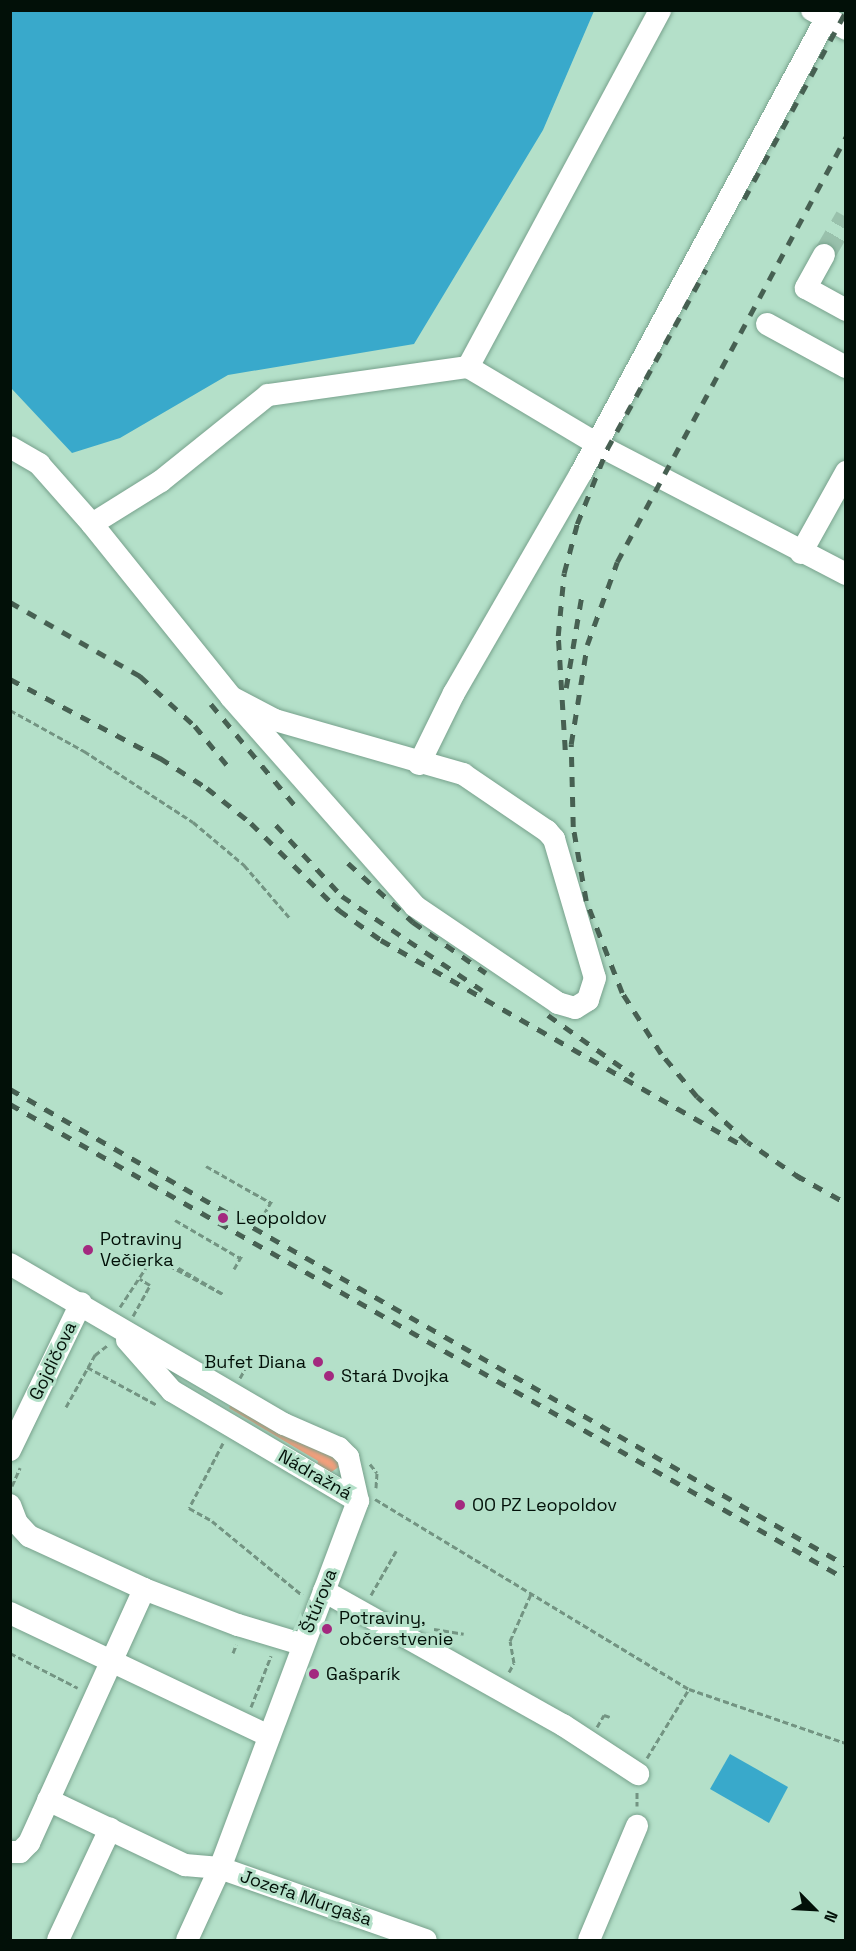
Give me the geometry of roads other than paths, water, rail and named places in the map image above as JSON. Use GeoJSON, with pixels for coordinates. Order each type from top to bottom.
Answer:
{"type":"FeatureCollection","features":[{"type":"Feature","properties":{"kind":"street"},"geometry":{"type":"LineString","coordinates":[[468,367],[660,10]]}},
{"type":"Feature","properties":{"kind":"street"},"geometry":{"type":"LineString","coordinates":[[419,764],[454,693],[828,19]]}},
{"type":"Feature","properties":{"kind":"street"},"geometry":{"type":"LineString","coordinates":[[824,255],[806,288],[846,310]]}},
{"type":"Feature","properties":{"kind":"street"},"geometry":{"type":"LineString","coordinates":[[767,324],[846,368]]}},
{"type":"Feature","properties":{"kind":"street"},"geometry":{"type":"LineString","coordinates":[[92,524],[161,481],[268,395],[468,367],[595,441],[801,553],[846,574]]}},
{"type":"Feature","properties":{"kind":"street"},"geometry":{"type":"LineString","coordinates":[[10,447],[39,464],[92,524],[231,697],[415,906],[558,1003],[575,1008],[588,1000],[595,978],[554,839],[463,774],[419,764],[275,720],[231,697]]}},
{"type":"Feature","properties":{"kind":"street"},"geometry":{"type":"LineString","coordinates":[[801,553],[846,472]]}},
{"type":"Feature","properties":{"kind":"street","name":"Nádražná"},"geometry":{"type":"LineString","coordinates":[[10,1264],[113,1321],[284,1424],[339,1448],[348,1457],[358,1501]]}},
{"type":"Feature","properties":{"kind":"street","name":"Gojdičova"},"geometry":{"type":"LineString","coordinates":[[10,1450],[81,1303]]}},
{"type":"Feature","properties":{"kind":"street","name":"Nádražná"},"geometry":{"type":"LineString","coordinates":[[113,1321],[172,1391],[358,1501]]}},
{"type":"Feature","properties":{"kind":"street","name":"Štúrova"},"geometry":{"type":"LineString","coordinates":[[187,1941],[220,1868],[269,1736],[301,1644],[316,1591],[358,1501]]}},
{"type":"Feature","properties":{"kind":"street"},"geometry":{"type":"LineString","coordinates":[[10,1505],[17,1523],[29,1536],[144,1589],[238,1626],[301,1644]]}},
{"type":"Feature","properties":{"kind":"street"},"geometry":{"type":"LineString","coordinates":[[10,1852],[20,1852],[29,1843],[110,1659],[144,1589]]}},
{"type":"Feature","properties":{"kind":"street"},"geometry":{"type":"LineString","coordinates":[[316,1591],[362,1612],[563,1725],[638,1774]]}},
{"type":"Feature","properties":{"kind":"street"},"geometry":{"type":"LineString","coordinates":[[10,1613],[269,1736]]}},
{"type":"Feature","properties":{"kind":"street"},"geometry":{"type":"LineString","coordinates":[[48,1800],[184,1864],[220,1868]]}},
{"type":"Feature","properties":{"kind":"street"},"geometry":{"type":"LineString","coordinates":[[589,1941],[637,1826]]}},
{"type":"Feature","properties":{"kind":"street"},"geometry":{"type":"LineString","coordinates":[[58,1941],[110,1829]]}},
{"type":"Feature","properties":{"kind":"street","name":"Jozefa Murgaša"},"geometry":{"type":"LineString","coordinates":[[220,1868],[426,1941]]}},
{"type":"Feature","properties":{"kind":"water"},"geometry":{"type":"Polygon","coordinates":[[[11,10],[594,11],[543,130],[414,344],[228,375],[120,438],[72,453],[11,388],[11,10]]]}},
{"type":"Feature","properties":{"kind":"water"},"geometry":{"type":"Polygon","coordinates":[[[730,1754],[788,1787],[769,1823],[710,1789],[730,1754]]]}},
{"type":"Feature","properties":{"kind":"tunnel"},"geometry":{"type":"LineString","coordinates":[[824,255],[846,217]]}},
{"type":"Feature","properties":{"kind":"railway"},"geometry":{"type":"LineString","coordinates":[[744,199],[846,11]]}},
{"type":"Feature","properties":{"kind":"railway"},"geometry":{"type":"LineString","coordinates":[[801,1179],[747,1142],[697,1097],[661,1054],[622,993],[586,901],[573,827],[571,744],[587,645],[617,562],[846,137]]}},
{"type":"Feature","properties":{"kind":"railway"},"geometry":{"type":"LineString","coordinates":[[565,750],[558,636],[564,573],[577,524],[607,449],[706,269]]}},
{"type":"Feature","properties":{"kind":"railway"},"geometry":{"type":"LineString","coordinates":[[566,688],[582,593]]}},
{"type":"Feature","properties":{"kind":"railway"},"geometry":{"type":"LineString","coordinates":[[10,602],[140,676],[195,726],[227,765]]}},
{"type":"Feature","properties":{"kind":"railway"},"geometry":{"type":"LineString","coordinates":[[10,679],[160,758],[207,788],[251,823],[339,910],[381,940],[738,1143]]}},
{"type":"Feature","properties":{"kind":"railway"},"geometry":{"type":"LineString","coordinates":[[211,704],[297,808]]}},
{"type":"Feature","properties":{"kind":"railway"},"geometry":{"type":"LineString","coordinates":[[276,825],[342,896],[482,990]]}},
{"type":"Feature","properties":{"kind":"railway"},"geometry":{"type":"LineString","coordinates":[[348,863],[413,922],[486,973]]}},
{"type":"Feature","properties":{"kind":"railway"},"geometry":{"type":"LineString","coordinates":[[548,1015],[634,1076]]}},
{"type":"Feature","properties":{"kind":"railway"},"geometry":{"type":"LineString","coordinates":[[10,1089],[846,1565]]}},
{"type":"Feature","properties":{"kind":"railway"},"geometry":{"type":"LineString","coordinates":[[10,1104],[846,1579]]}},
{"type":"Feature","properties":{"kind":"railway"},"geometry":{"type":"LineString","coordinates":[[796,1175],[846,1203]]}},
{"type":"Feature","properties":{"kind":"place","name":"Leopoldov"},"geometry":{"type":"Point","coordinates":[223,1218]}},
{"type":"Feature","properties":{"kind":"place","name":"Potraviny Večierka"},"geometry":{"type":"Point","coordinates":[88,1250]}},
{"type":"Feature","properties":{"kind":"place","name":"Bufet Diana"},"geometry":{"type":"Point","coordinates":[318,1362]}},
{"type":"Feature","properties":{"kind":"place","name":"Stará Dvojka"},"geometry":{"type":"Point","coordinates":[329,1376]}},
{"type":"Feature","properties":{"kind":"place","name":"OO PZ Leopoldov"},"geometry":{"type":"Point","coordinates":[460,1505]}},
{"type":"Feature","properties":{"kind":"place","name":"Potraviny, občerstvenie"},"geometry":{"type":"Point","coordinates":[327,1629]}},
{"type":"Feature","properties":{"kind":"place","name":"Gašparík"},"geometry":{"type":"Point","coordinates":[314,1674]}}]}
